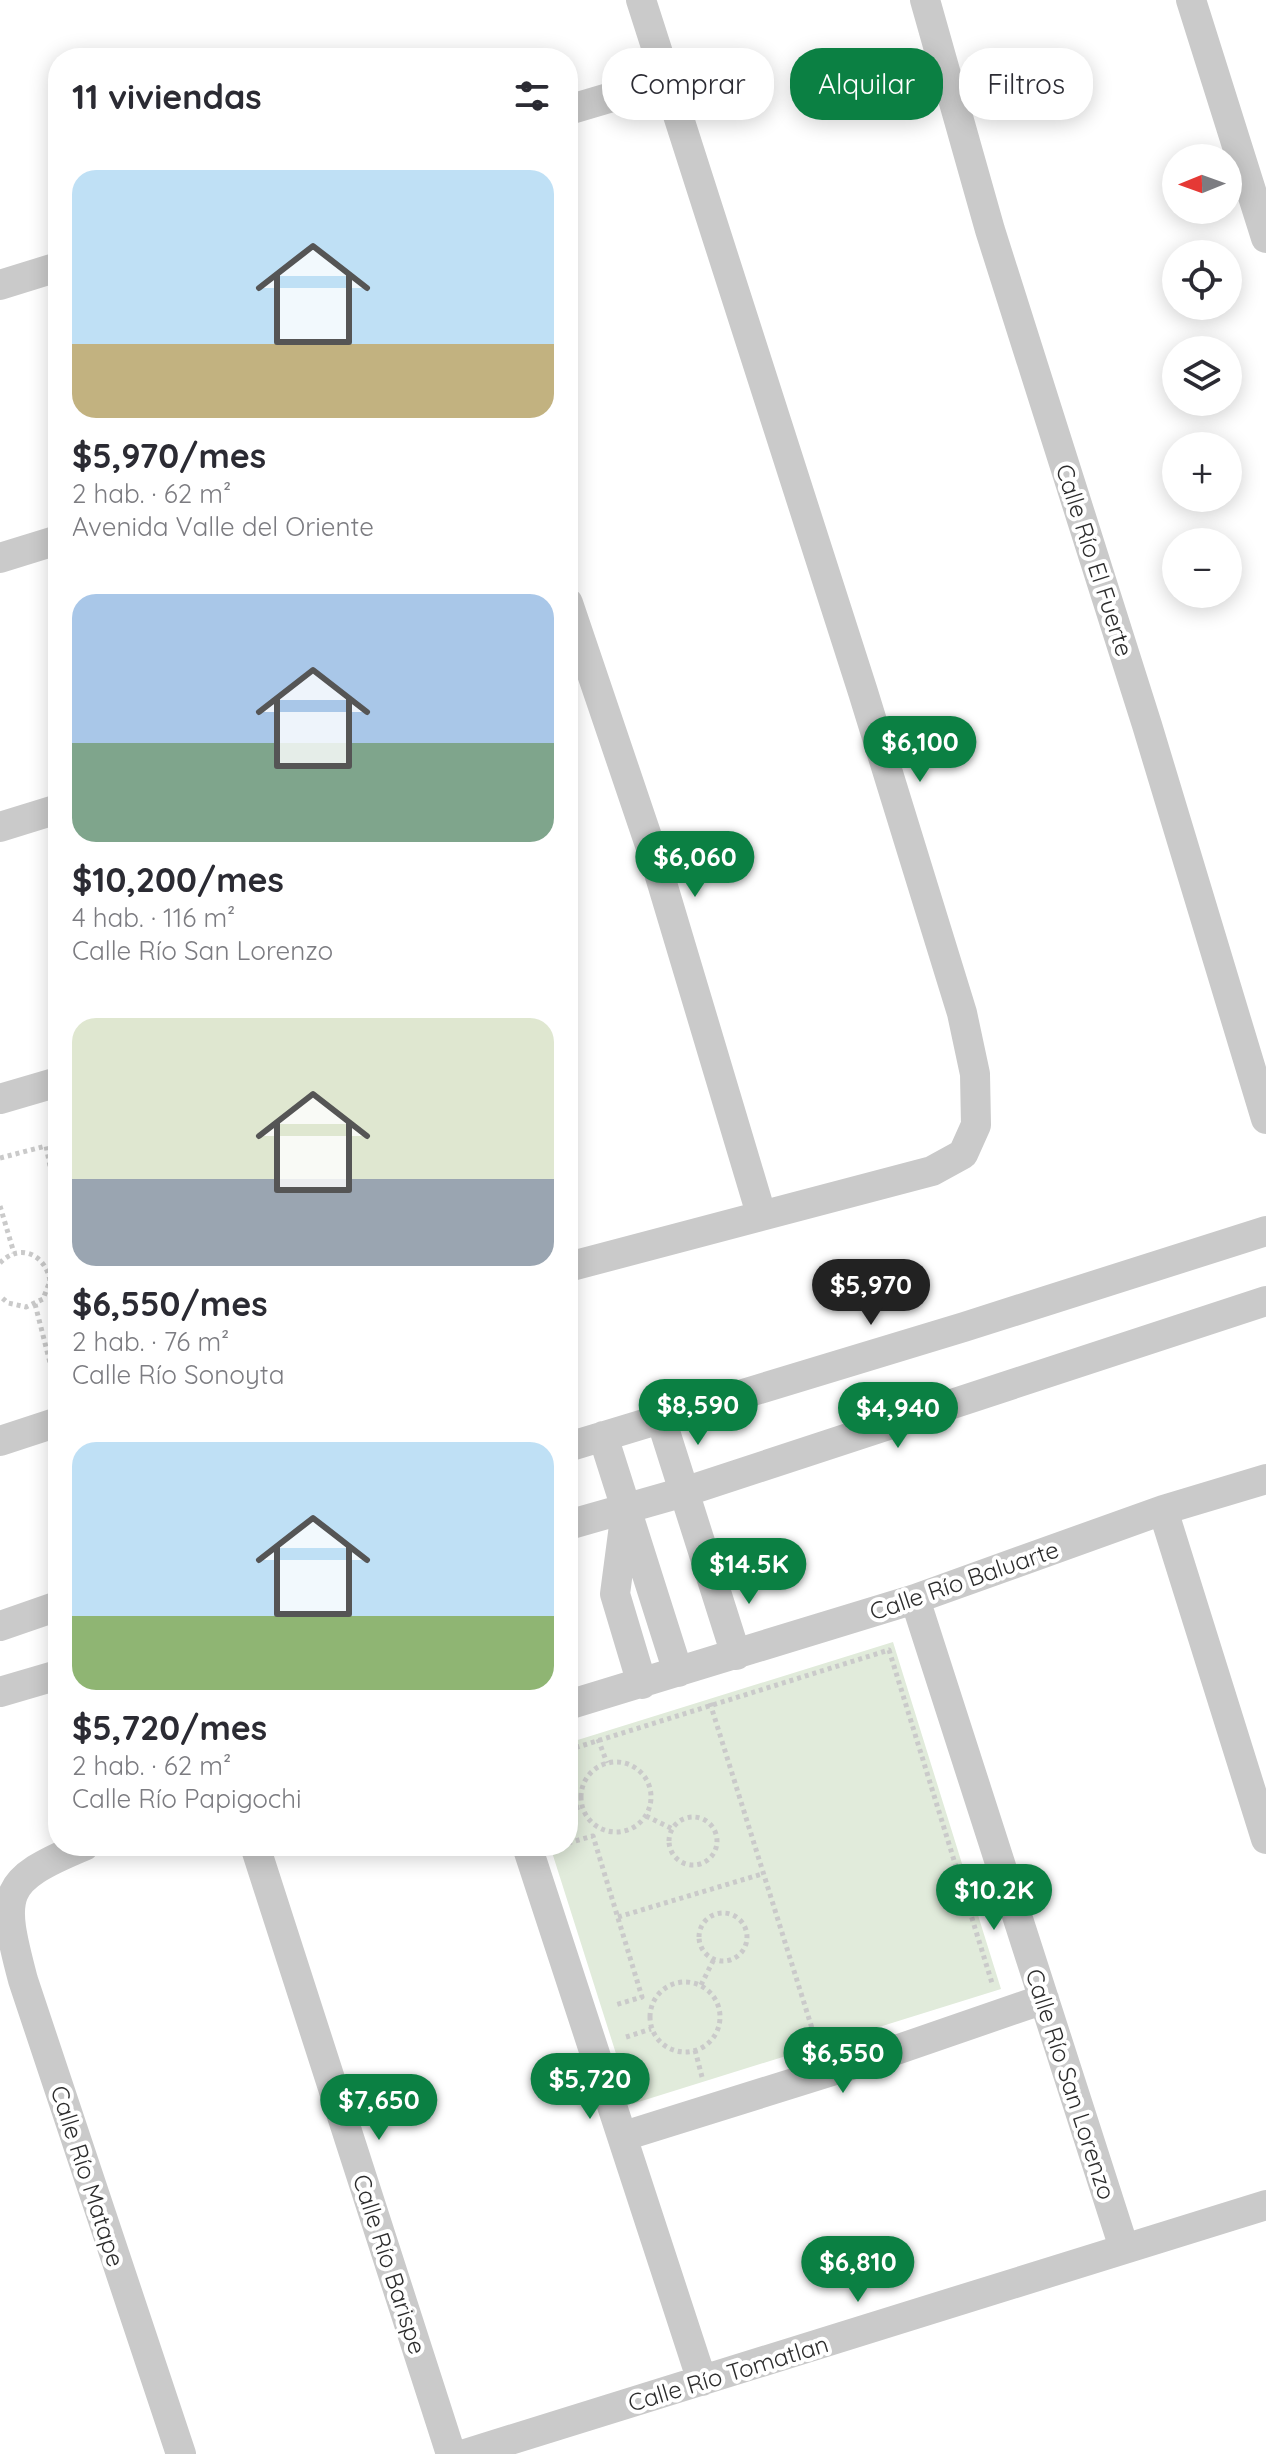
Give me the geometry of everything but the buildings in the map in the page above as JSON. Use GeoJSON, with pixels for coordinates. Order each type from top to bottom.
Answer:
{"type":"FeatureCollection","features":[{"type":"Feature","properties":{"kind":"street"},"geometry":{"type":"LineString","coordinates":[[641,0],[656,48]]}},
{"type":"Feature","properties":{"kind":"street","name":"Calle Río El Fuerte"},"geometry":{"type":"LineString","coordinates":[[925,0],[990,230],[1142,710],[1256,1050],[1266,1119]]}},
{"type":"Feature","properties":{"kind":"street"},"geometry":{"type":"LineString","coordinates":[[1191,0],[1254,154],[1266,238]]}},
{"type":"Feature","properties":{"kind":"street"},"geometry":{"type":"LineString","coordinates":[[578,107],[602,100]]}},
{"type":"Feature","properties":{"kind":"street"},"geometry":{"type":"LineString","coordinates":[[578,1264],[932,1171],[963,1154],[976,1125],[975,1074],[962,1013],[863,692],[679,120]]}},
{"type":"Feature","properties":{"kind":"street"},"geometry":{"type":"LineString","coordinates":[[0,285],[48,270]]}},
{"type":"Feature","properties":{"kind":"street"},"geometry":{"type":"LineString","coordinates":[[0,558],[48,543]]}},
{"type":"Feature","properties":{"kind":"street"},"geometry":{"type":"LineString","coordinates":[[578,658],[656,863],[761,1214]]}},
{"type":"Feature","properties":{"kind":"street"},"geometry":{"type":"LineString","coordinates":[[0,827],[48,812]]}},
{"type":"Feature","properties":{"kind":"street"},"geometry":{"type":"LineString","coordinates":[[0,1099],[48,1085]]}},
{"type":"Feature","properties":{"kind":"street"},"geometry":{"type":"LineString","coordinates":[[578,1444],[1266,1231]]}},
{"type":"Feature","properties":{"kind":"street"},"geometry":{"type":"LineString","coordinates":[[578,1522],[684,1492],[1266,1301]]}},
{"type":"Feature","properties":{"kind":"street"},"geometry":{"type":"LineString","coordinates":[[661,1419],[736,1655]]}},
{"type":"Feature","properties":{"kind":"street"},"geometry":{"type":"LineString","coordinates":[[0,1441],[48,1425]]}},
{"type":"Feature","properties":{"kind":"street"},"geometry":{"type":"LineString","coordinates":[[603,1436],[626,1509],[688,1669]]}},
{"type":"Feature","properties":{"kind":"street","name":"Calle Río Baluarte"},"geometry":{"type":"LineString","coordinates":[[578,1702],[915,1599],[1163,1510],[1266,1479]]}},
{"type":"Feature","properties":{"kind":"street"},"geometry":{"type":"LineString","coordinates":[[626,1509],[615,1594],[642,1684]]}},
{"type":"Feature","properties":{"kind":"street"},"geometry":{"type":"LineString","coordinates":[[1163,1510],[1266,1839]]}},
{"type":"Feature","properties":{"kind":"street","name":"Calle Río San Lorenzo"},"geometry":{"type":"LineString","coordinates":[[915,1599],[1124,2248]]}},
{"type":"Feature","properties":{"kind":"street"},"geometry":{"type":"LineString","coordinates":[[0,1626],[48,1609]]}},
{"type":"Feature","properties":{"kind":"street"},"geometry":{"type":"LineString","coordinates":[[0,1692],[48,1678]]}},
{"type":"Feature","properties":{"kind":"street","name":"Calle Río Matape"},"geometry":{"type":"LineString","coordinates":[[59,1856],[26,1875],[8,1895],[9,1936],[181,2454]]}},
{"type":"Feature","properties":{"kind":"street","name":"Calle Río Barispe"},"geometry":{"type":"LineString","coordinates":[[258,1856],[451,2454]]}},
{"type":"Feature","properties":{"kind":"street"},"geometry":{"type":"LineString","coordinates":[[530,1856],[702,2381]]}},
{"type":"Feature","properties":{"kind":"street"},"geometry":{"type":"LineString","coordinates":[[624,2136],[1044,1999]]}},
{"type":"Feature","properties":{"kind":"street","name":"Calle Río Tomatlan"},"geometry":{"type":"LineString","coordinates":[[465,2454],[1266,2205]]}},
{"type":"Feature","properties":{"kind":"path"},"geometry":{"type":"LineString","coordinates":[[0,1158],[46,1146],[48,1156]]}},
{"type":"Feature","properties":{"kind":"path"},"geometry":{"type":"LineString","coordinates":[[0,1206],[14,1253]]}},
{"type":"Feature","properties":{"kind":"path"},"geometry":{"type":"LineString","coordinates":[[0,1263],[14,1253],[22,1252],[39,1257],[48,1270]]}},
{"type":"Feature","properties":{"kind":"path"},"geometry":{"type":"LineString","coordinates":[[0,1296],[17,1307],[35,1304],[48,1291]]}},
{"type":"Feature","properties":{"kind":"path"},"geometry":{"type":"LineString","coordinates":[[35,1304],[48,1355]]}},
{"type":"Feature","properties":{"kind":"path"},"geometry":{"type":"LineString","coordinates":[[578,1747],[889,1650],[992,1983],[977,1988]]}},
{"type":"Feature","properties":{"kind":"path"},"geometry":{"type":"LineString","coordinates":[[688,1669],[711,1705],[827,2072]]}},
{"type":"Feature","properties":{"kind":"path"},"geometry":{"type":"LineString","coordinates":[[607,1763],[629,1764],[646,1779],[651,1789],[652,1801],[646,1816],[633,1829],[609,1832],[598,1828],[589,1820],[583,1806],[582,1787],[588,1776],[607,1763]]}},
{"type":"Feature","properties":{"kind":"path"},"geometry":{"type":"LineString","coordinates":[[578,1808],[583,1806]]}},
{"type":"Feature","properties":{"kind":"path"},"geometry":{"type":"LineString","coordinates":[[646,1816],[673,1829]]}},
{"type":"Feature","properties":{"kind":"path"},"geometry":{"type":"LineString","coordinates":[[687,1817],[702,1818],[713,1828],[717,1844],[715,1852],[703,1863],[687,1865],[670,1848],[673,1829],[687,1817]]}},
{"type":"Feature","properties":{"kind":"path"},"geometry":{"type":"LineString","coordinates":[[578,1840],[593,1836],[642,1997],[612,2006],[615,2017]]}},
{"type":"Feature","properties":{"kind":"path"},"geometry":{"type":"LineString","coordinates":[[618,1917],[762,1874]]}},
{"type":"Feature","properties":{"kind":"path"},"geometry":{"type":"LineString","coordinates":[[717,1913],[732,1914],[746,1930],[744,1947],[733,1959],[714,1959],[703,1951],[699,1943],[700,1927],[717,1913]]}},
{"type":"Feature","properties":{"kind":"path"},"geometry":{"type":"LineString","coordinates":[[701,1985],[714,1959]]}},
{"type":"Feature","properties":{"kind":"path"},"geometry":{"type":"LineString","coordinates":[[686,1981],[701,1985],[715,1998],[719,2009],[717,2032],[701,2049],[677,2052],[666,2047],[651,2029],[649,2017],[656,1996],[675,1983],[686,1981]]}},
{"type":"Feature","properties":{"kind":"path"},"geometry":{"type":"LineString","coordinates":[[618,2028],[622,2039]]}},
{"type":"Feature","properties":{"kind":"path"},"geometry":{"type":"LineString","coordinates":[[802,2043],[816,2038]]}},
{"type":"Feature","properties":{"kind":"path"},"geometry":{"type":"LineString","coordinates":[[688,2078],[715,2070]]}},
{"type":"Feature","properties":{"kind":"green space"},"geometry":{"type":"Polygon","coordinates":[[[893,1642],[1001,1989],[632,2104],[553,1856],[578,1856],[578,1740],[893,1642]]]}}]}
